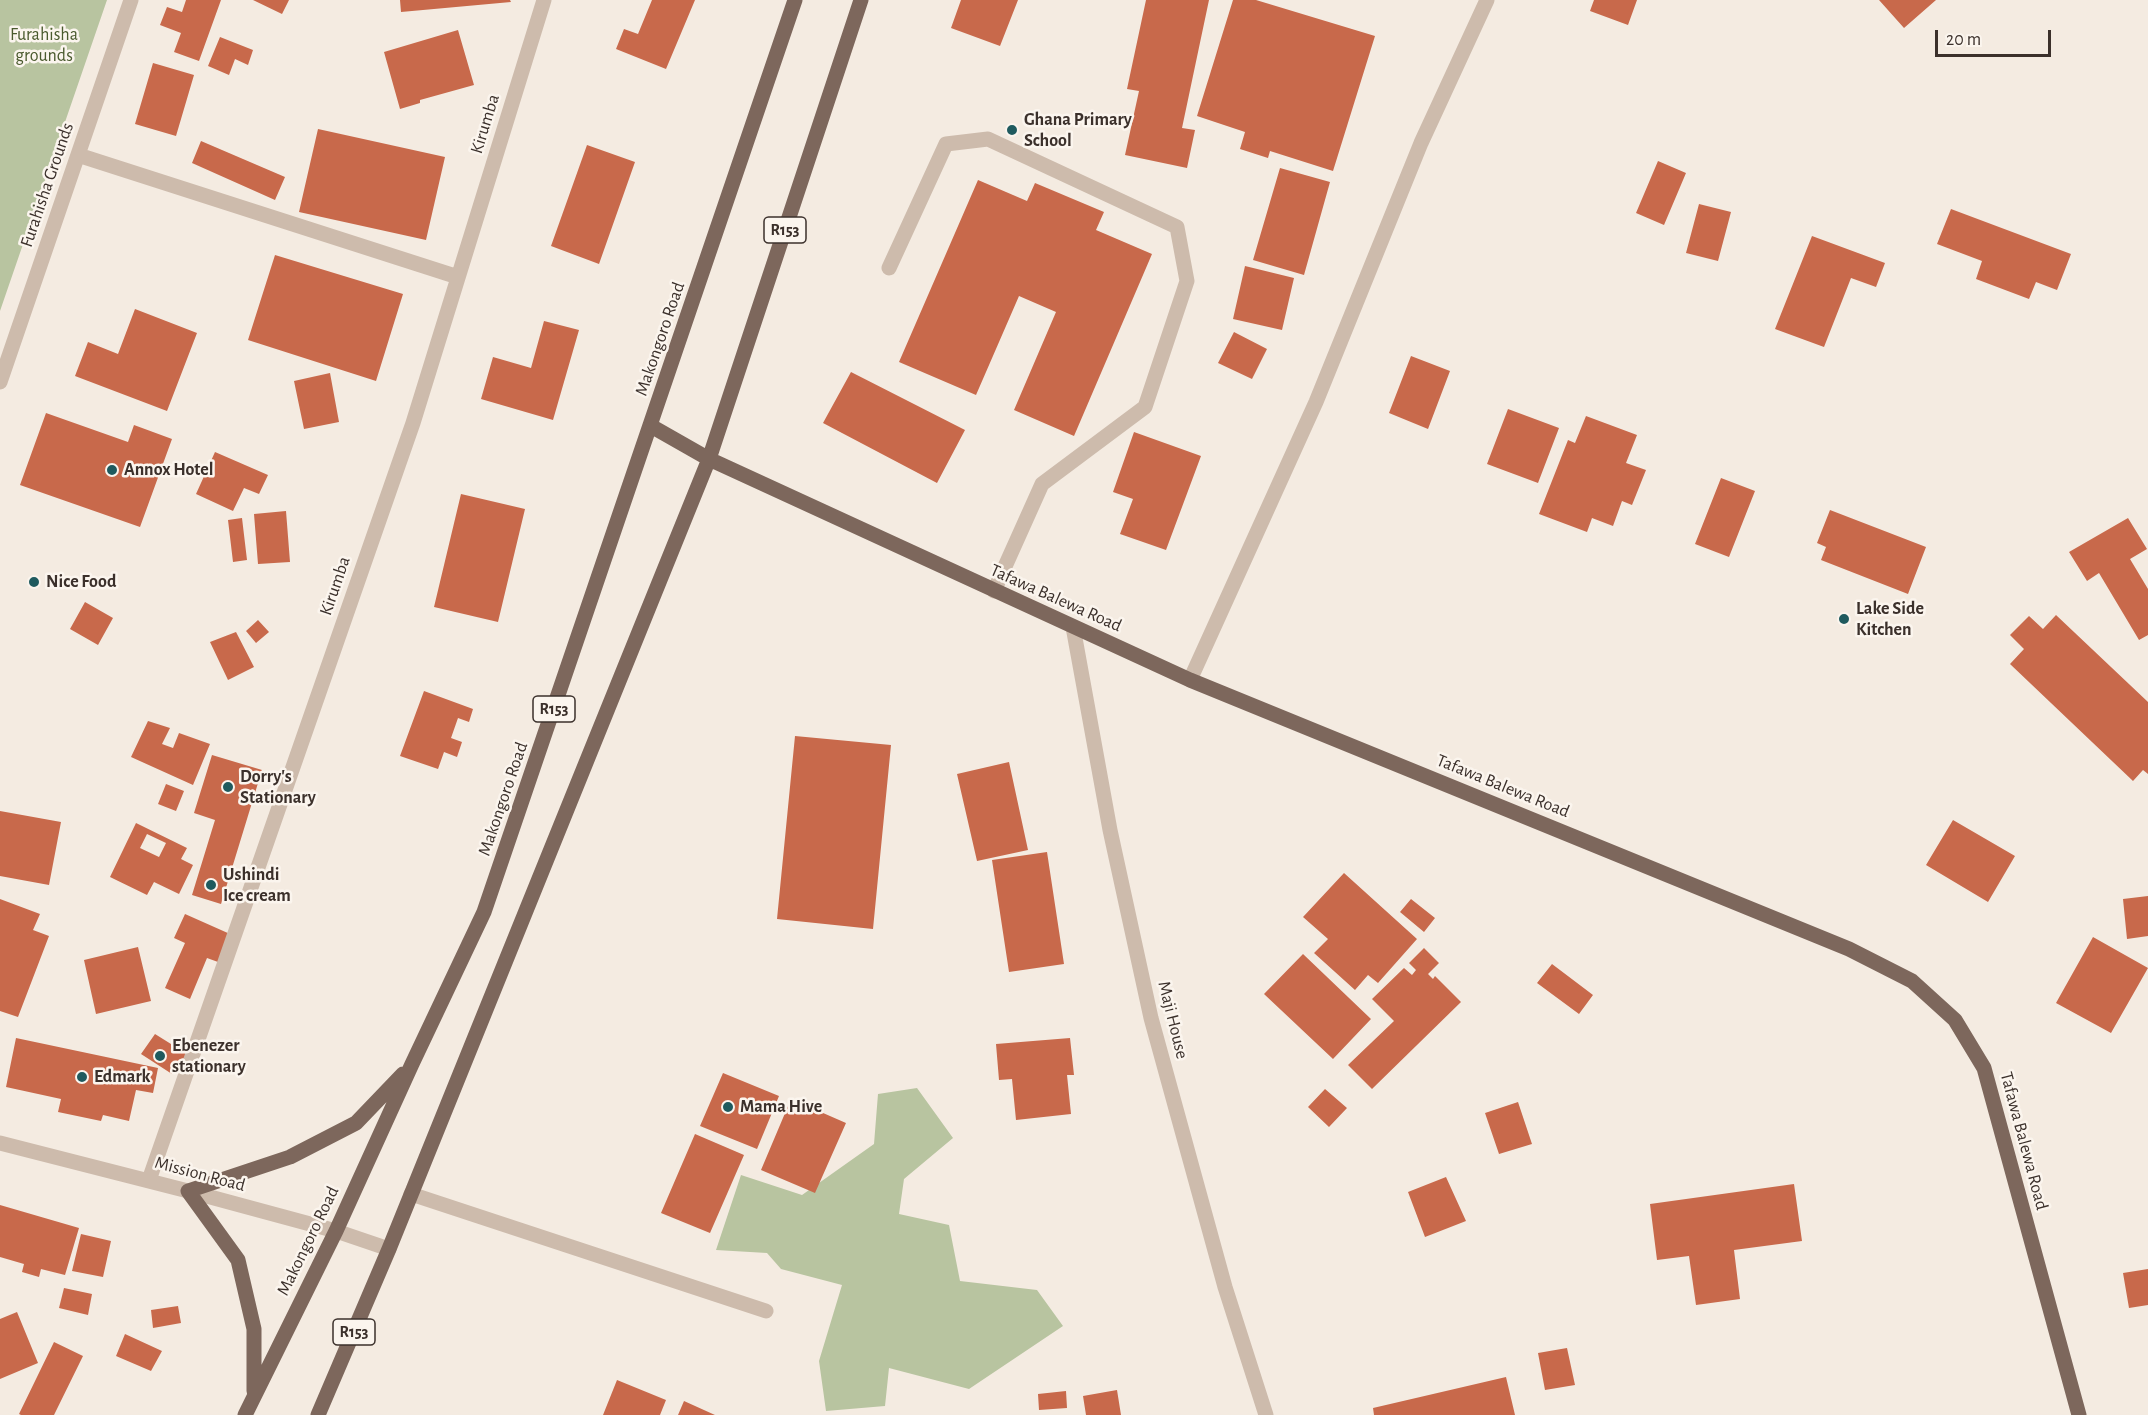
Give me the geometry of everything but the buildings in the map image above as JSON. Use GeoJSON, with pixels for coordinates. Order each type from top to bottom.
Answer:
{"type":"FeatureCollection","features":[{"type":"Feature","properties":{"kind":"main road","name":"Makongoro Road"},"geometry":{"type":"LineString","coordinates":[[245,1415],[336,1231],[484,912],[795,0]]}},
{"type":"Feature","properties":{"kind":"main road","name":"R153"},"geometry":{"type":"LineString","coordinates":[[318,1415],[389,1249],[709,459],[861,0]]}},
{"type":"Feature","properties":{"kind":"main road","name":"Tafawa Balewa Road"},"geometry":{"type":"LineString","coordinates":[[651,426],[709,459],[1190,680],[1849,949],[1912,981],[1955,1020],[1984,1068],[2079,1415]]}},
{"type":"Feature","properties":{"kind":"main road"},"geometry":{"type":"LineString","coordinates":[[254,1394],[254,1329],[238,1260],[188,1191],[290,1157],[356,1124],[412,1064]]}},
{"type":"Feature","properties":{"kind":"street","name":"Furahisha Grounds"},"geometry":{"type":"LineString","coordinates":[[0,382],[131,0]]}},
{"type":"Feature","properties":{"kind":"street","name":"Kirumba"},"geometry":{"type":"LineString","coordinates":[[150,1180],[409,434],[544,0]]}},
{"type":"Feature","properties":{"kind":"street"},"geometry":{"type":"LineString","coordinates":[[1190,680],[1316,402],[1421,143],[1488,0]]}},
{"type":"Feature","properties":{"kind":"street"},"geometry":{"type":"LineString","coordinates":[[890,268],[946,144],[988,139],[1177,227],[1187,281],[1145,407],[1042,484],[994,591]]}},
{"type":"Feature","properties":{"kind":"street"},"geometry":{"type":"LineString","coordinates":[[78,155],[458,277]]}},
{"type":"Feature","properties":{"kind":"street","name":"Maji House"},"geometry":{"type":"LineString","coordinates":[[1073,627],[1110,830],[1151,1017],[1225,1287],[1266,1415]]}},
{"type":"Feature","properties":{"kind":"street","name":"Mission Road"},"geometry":{"type":"LineString","coordinates":[[0,1143],[150,1180],[336,1231],[389,1249]]}},
{"type":"Feature","properties":{"kind":"street"},"geometry":{"type":"LineString","coordinates":[[411,1194],[766,1311]]}},
{"type":"Feature","properties":{"kind":"green space","name":"Furahisha grounds"},"geometry":{"type":"Polygon","coordinates":[[[0,0],[107,0],[0,311],[0,0]]]}},
{"type":"Feature","properties":{"kind":"green space"},"geometry":{"type":"Polygon","coordinates":[[[917,1088],[953,1138],[904,1179],[899,1214],[949,1225],[960,1281],[1037,1290],[1063,1326],[969,1389],[889,1368],[885,1406],[826,1411],[819,1361],[842,1285],[781,1269],[767,1253],[716,1250],[741,1175],[802,1195],[874,1144],[878,1094],[917,1088]]]}},
{"type":"Feature","properties":{"kind":"place","name":"Ghana Primary School"},"geometry":{"type":"Point","coordinates":[1012,130]}},
{"type":"Feature","properties":{"kind":"place","name":"Annox Hotel"},"geometry":{"type":"Point","coordinates":[112,470]}},
{"type":"Feature","properties":{"kind":"place","name":"Nice Food"},"geometry":{"type":"Point","coordinates":[34,582]}},
{"type":"Feature","properties":{"kind":"place","name":"Lake Side Kitchen"},"geometry":{"type":"Point","coordinates":[1844,619]}},
{"type":"Feature","properties":{"kind":"place","name":"Dorry's Stationary"},"geometry":{"type":"Point","coordinates":[228,787]}},
{"type":"Feature","properties":{"kind":"place","name":"Ushindi Ice cream"},"geometry":{"type":"Point","coordinates":[211,885]}},
{"type":"Feature","properties":{"kind":"place","name":"Ebenezer stationary"},"geometry":{"type":"Point","coordinates":[160,1056]}},
{"type":"Feature","properties":{"kind":"place","name":"Edmark"},"geometry":{"type":"Point","coordinates":[82,1077]}},
{"type":"Feature","properties":{"kind":"place","name":"Mama Hive"},"geometry":{"type":"Point","coordinates":[728,1107]}}]}
